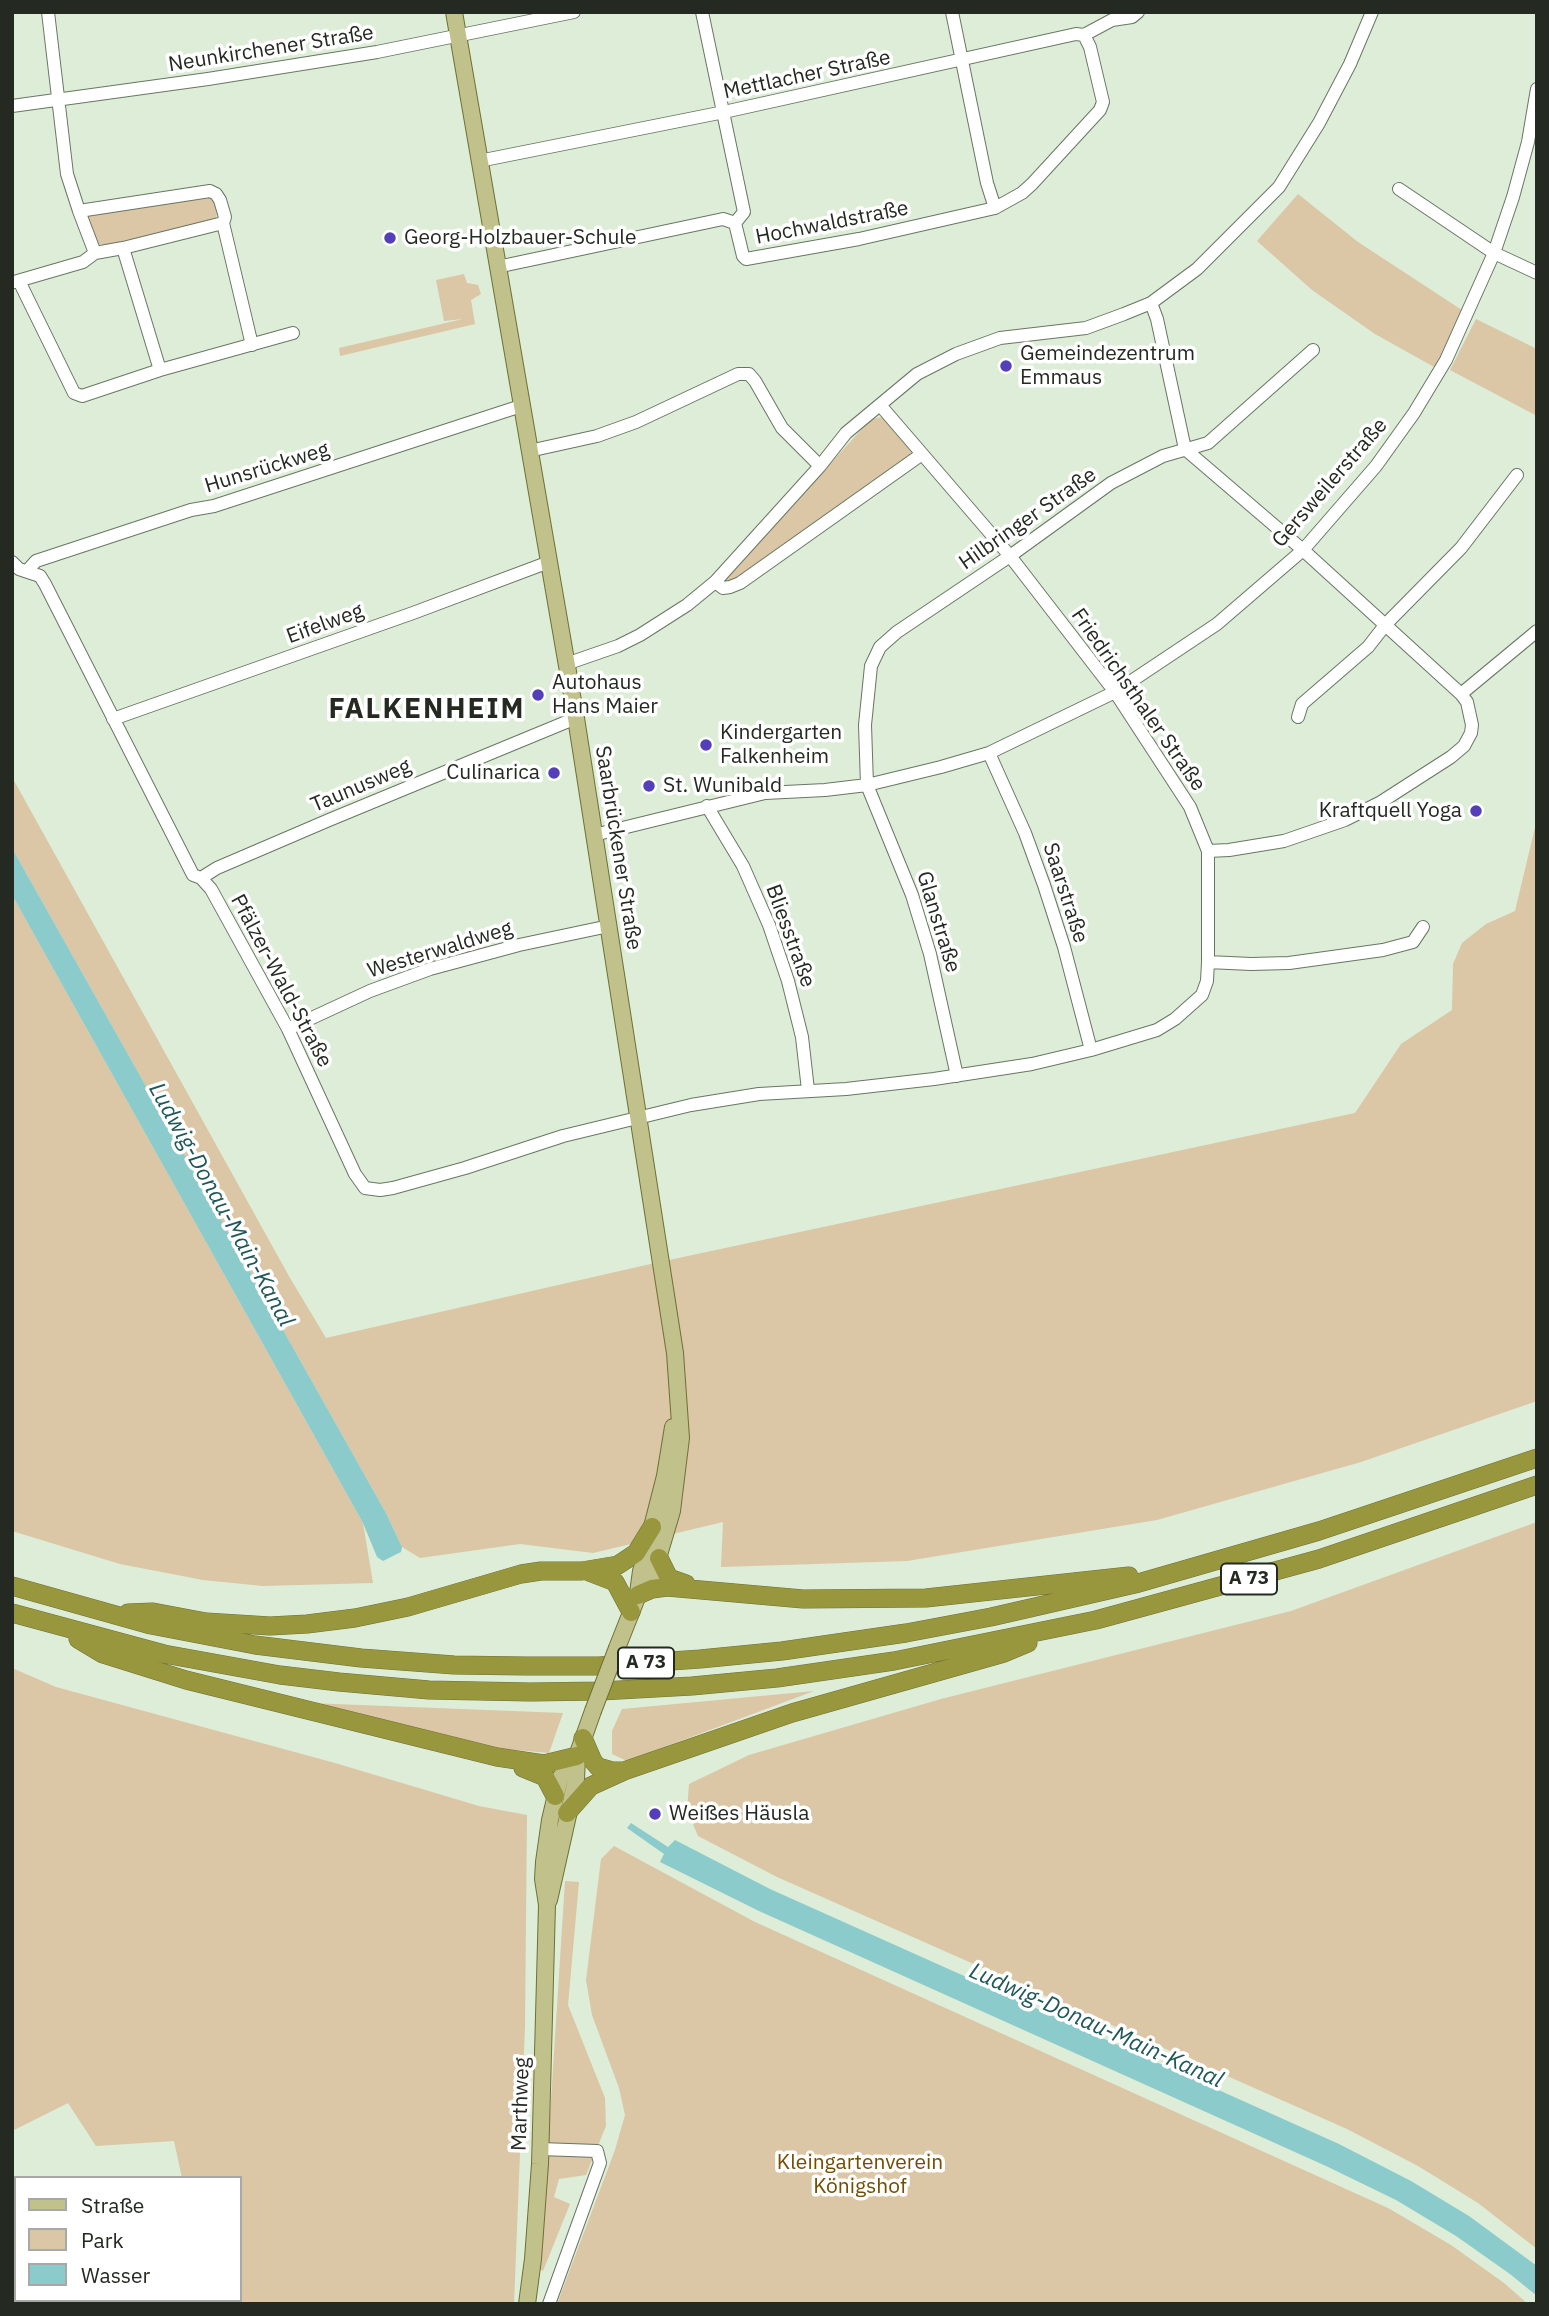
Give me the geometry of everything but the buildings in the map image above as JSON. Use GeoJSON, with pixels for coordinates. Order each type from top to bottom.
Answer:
{"type":"FeatureCollection","features":[{"type":"Feature","properties":{"kind":"highway","name":"A 73"},"geometry":{"type":"LineString","coordinates":[[12,1586],[110,1615],[255,1645],[360,1658],[480,1666],[610,1665],[782,1651],[906,1633],[1047,1604],[1178,1572],[1319,1531],[1537,1458]]}},
{"type":"Feature","properties":{"kind":"highway","name":"A 73"},"geometry":{"type":"LineString","coordinates":[[12,1613],[164,1654],[280,1675],[389,1687],[530,1692],[632,1690],[777,1678],[894,1661],[1067,1626],[1192,1595],[1319,1559],[1537,1485]]}},
{"type":"Feature","properties":{"kind":"highway","name":"A 73"},"geometry":{"type":"LineString","coordinates":[[110,1615],[153,1612],[225,1624],[307,1624],[386,1612],[521,1574],[611,1567],[627,1561],[636,1553],[652,1527]]}},
{"type":"Feature","properties":{"kind":"highway"},"geometry":{"type":"LineString","coordinates":[[659,1558],[669,1578],[699,1589]]}},
{"type":"Feature","properties":{"kind":"highway","name":"A 73"},"geometry":{"type":"LineString","coordinates":[[582,1571],[615,1582],[634,1604]]}},
{"type":"Feature","properties":{"kind":"highway"},"geometry":{"type":"LineString","coordinates":[[634,1604],[659,1587],[803,1599],[926,1598],[1178,1572]]}},
{"type":"Feature","properties":{"kind":"highway","name":"A 73"},"geometry":{"type":"LineString","coordinates":[[561,1819],[592,1786],[624,1771],[792,1713],[1004,1653],[1067,1626]]}},
{"type":"Feature","properties":{"kind":"highway"},"geometry":{"type":"LineString","coordinates":[[60,1628],[103,1654],[186,1680],[497,1757],[544,1765],[577,1756]]}},
{"type":"Feature","properties":{"kind":"highway"},"geometry":{"type":"LineString","coordinates":[[583,1738],[598,1767],[624,1771]]}},
{"type":"Feature","properties":{"kind":"highway"},"geometry":{"type":"LineString","coordinates":[[497,1757],[541,1774],[551,1784],[555,1796]]}},
{"type":"Feature","properties":{"kind":"main road","name":"Saarbrückener Straße"},"geometry":{"type":"LineString","coordinates":[[454,12],[576,718],[673,1339],[681,1438],[678,1474],[670,1521],[659,1558],[653,1575],[634,1604]]}},
{"type":"Feature","properties":{"kind":"main road","name":"Saarbrückener Straße"},"geometry":{"type":"LineString","coordinates":[[634,1604],[665,1476],[678,1402]]}},
{"type":"Feature","properties":{"kind":"main road","name":"Marthweg"},"geometry":{"type":"LineString","coordinates":[[527,2304],[536,2232],[540,2149],[547,1906],[543,1879],[576,1780],[577,1756],[634,1604]]}},
{"type":"Feature","properties":{"kind":"main road","name":"Marthweg"},"geometry":{"type":"LineString","coordinates":[[561,1819],[555,1796],[560,1778],[577,1756]]}},
{"type":"Feature","properties":{"kind":"street"},"geometry":{"type":"LineString","coordinates":[[48,12],[67,174],[95,253]]}},
{"type":"Feature","properties":{"kind":"street","name":"Neunkirchener Straße"},"geometry":{"type":"LineString","coordinates":[[12,106],[377,52],[574,12]]}},
{"type":"Feature","properties":{"kind":"street"},"geometry":{"type":"LineString","coordinates":[[702,12],[744,212],[735,223]]}},
{"type":"Feature","properties":{"kind":"street"},"geometry":{"type":"LineString","coordinates":[[952,12],[987,183],[995,208]]}},
{"type":"Feature","properties":{"kind":"street","name":"Mettlacher Straße"},"geometry":{"type":"LineString","coordinates":[[479,161],[724,113],[1076,34],[1084,35],[1112,20],[1132,17],[1138,12]]}},
{"type":"Feature","properties":{"kind":"street"},"geometry":{"type":"LineString","coordinates":[[566,664],[618,646],[640,635],[687,605],[715,582],[820,466],[846,433],[917,374],[956,354],[1000,338],[1086,328],[1151,303],[1197,269],[1279,187],[1319,123],[1350,64],[1372,12]]}},
{"type":"Feature","properties":{"kind":"street","name":"Hochwaldstraße"},"geometry":{"type":"LineString","coordinates":[[497,267],[723,219],[735,223],[743,256],[747,259],[859,239],[995,208],[1022,193],[1032,184],[1100,110],[1103,102],[1090,47],[1084,35]]}},
{"type":"Feature","properties":{"kind":"street","name":"Gersweilerstraße"},"geometry":{"type":"LineString","coordinates":[[594,835],[765,793],[867,785],[989,753],[1115,692],[1217,624],[1303,550],[1376,466],[1415,413],[1446,360],[1494,253],[1532,143],[1537,89]]}},
{"type":"Feature","properties":{"kind":"street"},"geometry":{"type":"LineString","coordinates":[[1399,189],[1494,253],[1537,273]]}},
{"type":"Feature","properties":{"kind":"street"},"geometry":{"type":"LineString","coordinates":[[79,211],[210,191],[216,194],[225,217],[223,223],[252,345]]}},
{"type":"Feature","properties":{"kind":"street"},"geometry":{"type":"LineString","coordinates":[[223,223],[95,253],[83,261],[16,282],[75,393],[82,396],[160,370],[293,333]]}},
{"type":"Feature","properties":{"kind":"street"},"geometry":{"type":"LineString","coordinates":[[123,248],[160,370]]}},
{"type":"Feature","properties":{"kind":"street"},"geometry":{"type":"LineString","coordinates":[[1151,303],[1157,319],[1185,449],[1303,550],[1461,694],[1467,702],[1472,725],[1464,746],[1451,757],[1381,802],[1345,820],[1284,841],[1239,849],[1208,850]]}},
{"type":"Feature","properties":{"kind":"street","name":"Hilbringer Straße"},"geometry":{"type":"LineString","coordinates":[[867,785],[865,725],[871,666],[880,647],[897,632],[1010,556],[1111,483],[1163,456],[1208,443],[1313,350]]}},
{"type":"Feature","properties":{"kind":"street"},"geometry":{"type":"LineString","coordinates":[[529,451],[597,436],[636,422],[738,374],[749,374],[782,429],[820,466]]}},
{"type":"Feature","properties":{"kind":"street","name":"Friedrichsthaler Straße"},"geometry":{"type":"LineString","coordinates":[[639,1117],[720,1100],[957,1076],[1032,1064],[1091,1050],[1144,1035],[1175,1019],[1202,995],[1207,981],[1208,850],[1189,807],[1115,692],[1010,556],[880,405]]}},
{"type":"Feature","properties":{"kind":"street","name":"Hunsrückweg"},"geometry":{"type":"LineString","coordinates":[[27,571],[36,561],[521,406]]}},
{"type":"Feature","properties":{"kind":"street"},"geometry":{"type":"LineString","coordinates":[[715,582],[723,588],[740,583],[922,454]]}},
{"type":"Feature","properties":{"kind":"street"},"geometry":{"type":"LineString","coordinates":[[1298,717],[1302,704],[1348,667],[1461,548],[1517,475]]}},
{"type":"Feature","properties":{"kind":"street","name":"Pfälzer-Wald-Straße"},"geometry":{"type":"LineString","coordinates":[[12,562],[19,569],[40,576],[193,875],[201,878],[211,889],[243,944],[288,1029],[355,1174],[365,1188],[380,1190],[434,1178],[563,1136],[639,1117]]}},
{"type":"Feature","properties":{"kind":"street","name":"Eifelweg"},"geometry":{"type":"LineString","coordinates":[[113,719],[549,562]]}},
{"type":"Feature","properties":{"kind":"street"},"geometry":{"type":"LineString","coordinates":[[1461,694],[1537,631]]}},
{"type":"Feature","properties":{"kind":"street","name":"Taunusweg"},"geometry":{"type":"LineString","coordinates":[[201,878],[217,868],[576,718]]}},
{"type":"Feature","properties":{"kind":"street","name":"Saarstraße"},"geometry":{"type":"LineString","coordinates":[[989,753],[1025,833],[1044,885],[1064,947],[1091,1050]]}},
{"type":"Feature","properties":{"kind":"street","name":"Glanstraße"},"geometry":{"type":"LineString","coordinates":[[867,785],[912,895],[930,954],[957,1076]]}},
{"type":"Feature","properties":{"kind":"street","name":"Bliesstraße"},"geometry":{"type":"LineString","coordinates":[[707,806],[743,866],[769,925],[788,981],[802,1037],[808,1090]]}},
{"type":"Feature","properties":{"kind":"street","name":"Westerwaldweg"},"geometry":{"type":"LineString","coordinates":[[288,1029],[370,991],[430,969],[493,951],[609,926]]}},
{"type":"Feature","properties":{"kind":"street"},"geometry":{"type":"LineString","coordinates":[[1208,962],[1289,963],[1371,952],[1413,942],[1423,927]]}},
{"type":"Feature","properties":{"kind":"street"},"geometry":{"type":"LineString","coordinates":[[540,2149],[597,2151],[600,2163],[549,2304]]}},
{"type":"Feature","properties":{"kind":"green space"},"geometry":{"type":"Polygon","coordinates":[[[1298,194],[1358,242],[1468,314],[1436,368],[1375,334],[1312,290],[1257,241],[1298,194]]]}},
{"type":"Feature","properties":{"kind":"green space"},"geometry":{"type":"Polygon","coordinates":[[[210,196],[214,200],[217,213],[212,221],[105,245],[94,239],[87,218],[88,216],[210,196]]]}},
{"type":"Feature","properties":{"kind":"green space"},"geometry":{"type":"Polygon","coordinates":[[[464,274],[467,283],[478,285],[481,294],[471,300],[475,324],[340,356],[339,348],[463,319],[444,321],[436,280],[464,274]]]}},
{"type":"Feature","properties":{"kind":"green space"},"geometry":{"type":"Polygon","coordinates":[[[1476,319],[1537,349],[1537,416],[1450,370],[1476,319]]]}},
{"type":"Feature","properties":{"kind":"green space"},"geometry":{"type":"Polygon","coordinates":[[[883,417],[915,455],[761,565],[726,584],[726,578],[871,419],[883,417]]]}},
{"type":"Feature","properties":{"kind":"green space"},"geometry":{"type":"Polygon","coordinates":[[[12,777],[290,1278],[326,1338],[646,1265],[1355,1113],[1401,1044],[1452,1010],[1453,964],[1462,943],[1486,924],[1515,911],[1537,819],[1537,1401],[1361,1462],[1157,1520],[907,1561],[721,1567],[723,1522],[593,1553],[520,1544],[420,1558],[402,1547],[386,1513],[12,848],[12,777]]]}},
{"type":"Feature","properties":{"kind":"green space"},"geometry":{"type":"Polygon","coordinates":[[[12,895],[363,1523],[373,1583],[263,1586],[203,1580],[120,1564],[12,1531],[12,895]]]}},
{"type":"Feature","properties":{"kind":"green space"},"geometry":{"type":"Polygon","coordinates":[[[1537,1522],[1537,2249],[1478,2203],[1418,2166],[1347,2129],[777,1877],[698,1836],[687,1810],[689,1784],[749,1755],[941,1699],[1291,1611],[1537,1522]]]}},
{"type":"Feature","properties":{"kind":"green space"},"geometry":{"type":"Polygon","coordinates":[[[12,1668],[56,1687],[335,1763],[479,1806],[527,1815],[525,2026],[514,2304],[139,2304],[242,2302],[242,2176],[182,2176],[174,2141],[96,2146],[68,2103],[12,2131],[12,1668]]]}},
{"type":"Feature","properties":{"kind":"green space"},"geometry":{"type":"Polygon","coordinates":[[[814,1691],[627,1761],[612,1754],[612,1731],[622,1709],[814,1691]]]}},
{"type":"Feature","properties":{"kind":"green space"},"geometry":{"type":"Polygon","coordinates":[[[309,1703],[563,1713],[549,1753],[505,1749],[309,1703]]]}},
{"type":"Feature","properties":{"kind":"green space","name":"Kleingartenverein Königshof"},"geometry":{"type":"Polygon","coordinates":[[[614,1846],[755,1922],[1388,2208],[1451,2245],[1528,2304],[557,2304],[615,2150],[625,2115],[619,2088],[592,2015],[586,1980],[601,1859],[614,1846]]]}},
{"type":"Feature","properties":{"kind":"green space"},"geometry":{"type":"Polygon","coordinates":[[[565,1881],[579,1882],[568,2005],[605,2098],[606,2126],[586,2175],[559,2179],[554,2197],[570,2204],[543,2271],[537,2268],[565,1881]]]}},
{"type":"Feature","properties":{"kind":"water"},"geometry":{"type":"Polygon","coordinates":[[[12,848],[386,1513],[402,1547],[401,1552],[383,1561],[377,1557],[363,1523],[12,895],[12,848]]]}},
{"type":"Feature","properties":{"kind":"water"},"geometry":{"type":"Polygon","coordinates":[[[631,1823],[668,1847],[675,1840],[770,1889],[1339,2144],[1411,2181],[1469,2216],[1537,2266],[1537,2296],[1456,2236],[1396,2200],[759,1911],[660,1862],[664,1854],[627,1828],[631,1823]]]}},
{"type":"Feature","properties":{"kind":"place","name":"Georg-Holzbauer-Schule"},"geometry":{"type":"Point","coordinates":[390,238]}},
{"type":"Feature","properties":{"kind":"place","name":"Gemeindezentrum Emmaus"},"geometry":{"type":"Point","coordinates":[1006,366]}},
{"type":"Feature","properties":{"kind":"place","name":"Autohaus Hans Maier"},"geometry":{"type":"Point","coordinates":[538,695]}},
{"type":"Feature","properties":{"kind":"place","name":"Kindergarten Falkenheim"},"geometry":{"type":"Point","coordinates":[706,745]}},
{"type":"Feature","properties":{"kind":"place","name":"Culinarica"},"geometry":{"type":"Point","coordinates":[554,773]}},
{"type":"Feature","properties":{"kind":"place","name":"St. Wunibald"},"geometry":{"type":"Point","coordinates":[649,786]}},
{"type":"Feature","properties":{"kind":"place","name":"Kraftquell Yoga"},"geometry":{"type":"Point","coordinates":[1476,811]}},
{"type":"Feature","properties":{"kind":"place","name":"Weißes Häusla"},"geometry":{"type":"Point","coordinates":[655,1814]}},
{"type":"Feature","properties":{"kind":"district","name":"FALKENHEIM"},"geometry":{"type":"Point","coordinates":[427,710]}},
{"type":"Feature","properties":{"kind":"water label","name":"Ludwig-Donau-Main-Kanal"},"geometry":{"type":"Point","coordinates":[221,1205]}},
{"type":"Feature","properties":{"kind":"water label","name":"Ludwig-Donau-Main-Kanal"},"geometry":{"type":"Point","coordinates":[1096,2026]}}]}
